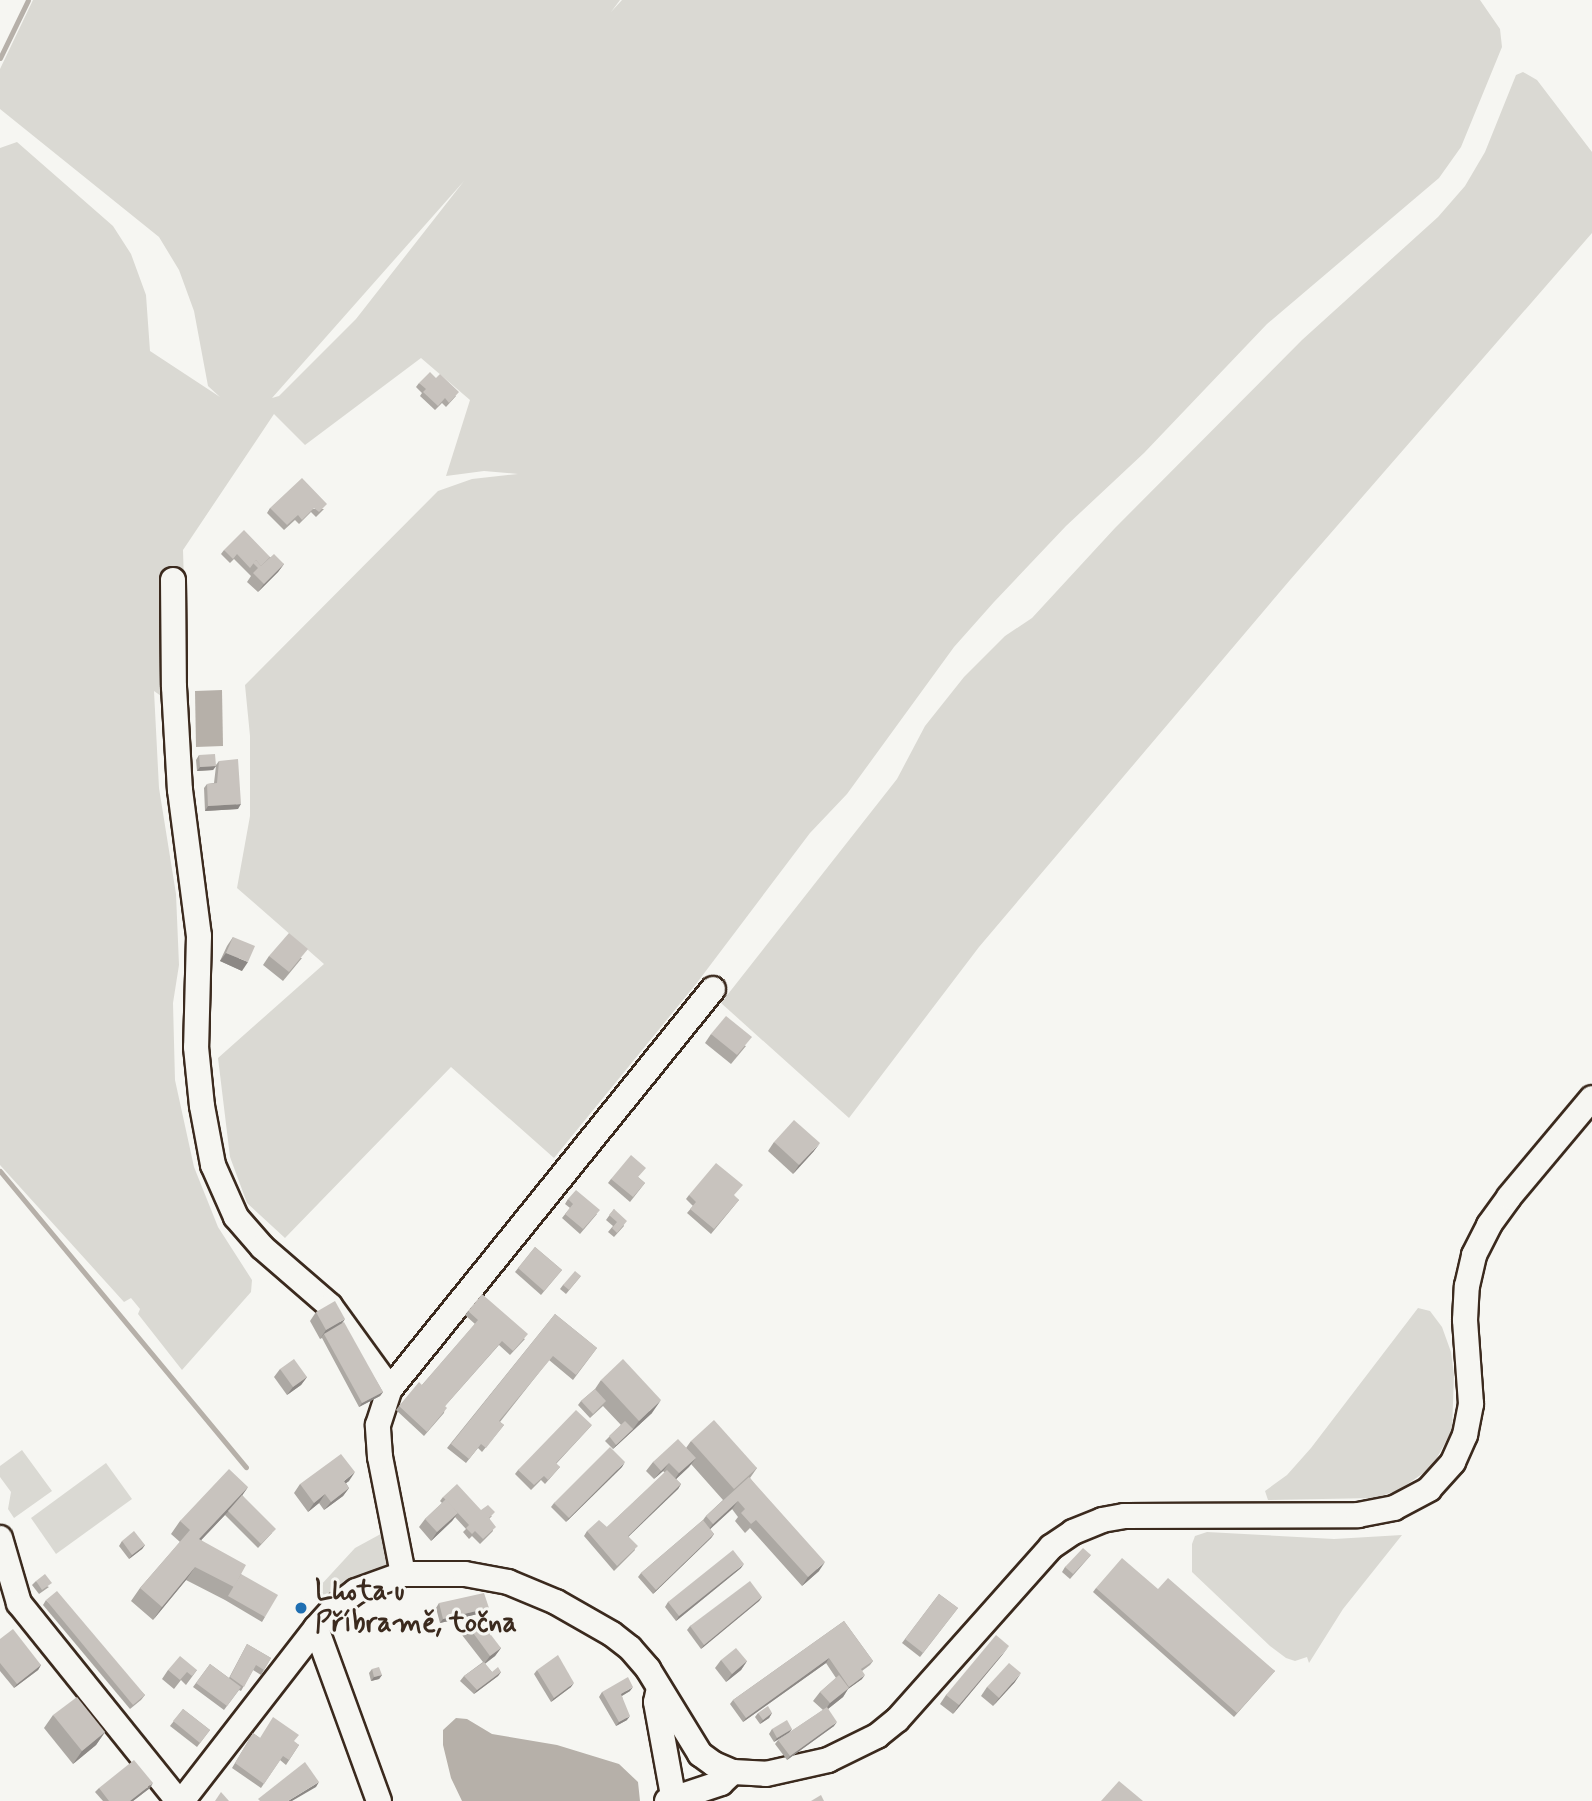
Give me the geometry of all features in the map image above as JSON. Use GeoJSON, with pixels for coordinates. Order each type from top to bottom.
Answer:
{"type":"FeatureCollection","features":[{"type":"Feature","properties":{"kind":"street"},"geometry":{"type":"LineString","coordinates":[[173,580],[174,687],[180,790],[199,936],[196,1048],[202,1106],[213,1165],[236,1217],[262,1247],[330,1306],[390,1389]]}},
{"type":"Feature","properties":{"kind":"street"},"geometry":{"type":"LineString","coordinates":[[403,1574],[379,1446],[378,1425],[390,1389],[713,989]]}},
{"type":"Feature","properties":{"kind":"street"},"geometry":{"type":"LineString","coordinates":[[0,1538],[10,1606],[180,1801],[335,1607],[356,1591],[403,1574],[435,1571],[508,1582],[556,1602],[612,1633],[630,1648],[660,1686],[700,1754],[714,1764],[733,1772],[766,1773],[798,1769],[857,1748],[897,1720],[1051,1548],[1073,1532],[1124,1516],[1358,1515],[1394,1508],[1429,1489],[1453,1462],[1465,1435],[1471,1404],[1466,1297],[1474,1255],[1489,1225],[1509,1198],[1592,1098]]}},
{"type":"Feature","properties":{"kind":"street"},"geometry":{"type":"LineString","coordinates":[[316,1628],[379,1801]]}},
{"type":"Feature","properties":{"kind":"street"},"geometry":{"type":"LineString","coordinates":[[660,1686],[656,1702],[672,1799],[721,1783],[733,1772]]}},
{"type":"Feature","properties":{"kind":"shaded area"},"geometry":{"type":"Polygon","coordinates":[[[33,0],[620,0],[611,12],[622,0],[1480,0],[1500,29],[1502,47],[1461,147],[1439,178],[1267,324],[1144,453],[1066,526],[994,602],[954,647],[847,794],[810,833],[696,984],[554,1158],[451,1067],[285,1238],[247,1203],[230,1157],[218,1058],[324,964],[237,888],[250,816],[250,736],[245,685],[438,491],[472,479],[518,474],[484,471],[446,476],[470,400],[421,358],[305,445],[274,414],[183,550],[188,715],[154,691],[159,788],[176,894],[179,965],[173,1003],[175,1080],[194,1167],[218,1227],[252,1280],[251,1292],[182,1370],[138,1314],[140,1309],[131,1298],[124,1302],[0,1165],[0,148],[17,142],[113,226],[131,254],[146,295],[150,351],[220,397],[208,386],[194,311],[179,270],[159,237],[0,109],[0,69],[33,0]],[[464,181],[272,398],[279,396],[356,319],[464,181]]]}},
{"type":"Feature","properties":{"kind":"shaded area"},"geometry":{"type":"Polygon","coordinates":[[[1523,72],[1537,80],[1592,152],[1592,233],[1290,580],[979,947],[849,1118],[721,1003],[897,779],[925,726],[964,677],[1005,636],[1032,618],[1115,528],[1302,340],[1438,217],[1465,186],[1485,152],[1516,75],[1523,72]]]}},
{"type":"Feature","properties":{"kind":"shaded area"},"geometry":{"type":"Polygon","coordinates":[[[222,690],[223,746],[196,747],[195,691],[222,690]]]}},
{"type":"Feature","properties":{"kind":"shaded area"},"geometry":{"type":"Polygon","coordinates":[[[1418,1308],[1430,1311],[1442,1327],[1451,1352],[1454,1375],[1452,1430],[1432,1467],[1399,1490],[1375,1498],[1268,1500],[1265,1491],[1287,1475],[1311,1448],[1418,1308]]]}},
{"type":"Feature","properties":{"kind":"shaded area"},"geometry":{"type":"Polygon","coordinates":[[[22,1450],[52,1491],[14,1518],[8,1509],[11,1492],[0,1477],[0,1466],[22,1450]]]}},
{"type":"Feature","properties":{"kind":"shaded area"},"geometry":{"type":"Polygon","coordinates":[[[106,1463],[132,1499],[56,1554],[31,1518],[106,1463]]]}},
{"type":"Feature","properties":{"kind":"shaded area"},"geometry":{"type":"Polygon","coordinates":[[[388,1530],[391,1562],[353,1581],[322,1607],[320,1586],[355,1548],[388,1530]]]}},
{"type":"Feature","properties":{"kind":"shaded area"},"geometry":{"type":"Polygon","coordinates":[[[1207,1532],[1334,1539],[1402,1535],[1343,1609],[1309,1663],[1307,1657],[1295,1661],[1270,1646],[1192,1572],[1192,1544],[1195,1536],[1207,1532]]]}},
{"type":"Feature","properties":{"kind":"shaded area"},"geometry":{"type":"Polygon","coordinates":[[[456,1718],[467,1719],[492,1734],[557,1745],[619,1764],[638,1782],[640,1801],[462,1801],[451,1778],[443,1745],[443,1730],[456,1718]]]}},
{"type":"Feature","properties":{"kind":"building"},"geometry":{"type":"Polygon","coordinates":[[[430,372],[436,378],[440,374],[459,392],[449,403],[445,398],[438,406],[423,392],[426,389],[419,383],[430,372]]]}},
{"type":"Feature","properties":{"kind":"building"},"geometry":{"type":"Polygon","coordinates":[[[302,478],[327,504],[319,512],[314,508],[302,520],[298,515],[287,525],[270,508],[302,478]]]}},
{"type":"Feature","properties":{"kind":"building"},"geometry":{"type":"Polygon","coordinates":[[[244,530],[270,557],[261,566],[256,560],[250,568],[237,554],[233,559],[224,550],[244,530]]]}},
{"type":"Feature","properties":{"kind":"building"},"geometry":{"type":"Polygon","coordinates":[[[274,554],[284,564],[264,584],[253,573],[258,568],[253,563],[256,560],[261,566],[274,554]]]}},
{"type":"Feature","properties":{"kind":"building"},"geometry":{"type":"Polygon","coordinates":[[[215,754],[216,766],[200,767],[199,755],[215,754]]]}},
{"type":"Feature","properties":{"kind":"building"},"geometry":{"type":"Polygon","coordinates":[[[238,759],[241,804],[208,806],[207,784],[217,783],[219,761],[238,759]]]}},
{"type":"Feature","properties":{"kind":"building"},"geometry":{"type":"Polygon","coordinates":[[[289,933],[308,949],[289,972],[269,956],[289,933]]]}},
{"type":"Feature","properties":{"kind":"building"},"geometry":{"type":"Polygon","coordinates":[[[233,937],[255,946],[248,962],[226,953],[233,937]]]}},
{"type":"Feature","properties":{"kind":"building"},"geometry":{"type":"Polygon","coordinates":[[[726,1016],[752,1037],[737,1055],[711,1034],[726,1016]]]}},
{"type":"Feature","properties":{"kind":"building"},"geometry":{"type":"Polygon","coordinates":[[[794,1120],[820,1143],[799,1165],[774,1142],[794,1120]]]}},
{"type":"Feature","properties":{"kind":"building"},"geometry":{"type":"Polygon","coordinates":[[[631,1155],[646,1168],[638,1177],[645,1183],[633,1197],[611,1179],[631,1155]]]}},
{"type":"Feature","properties":{"kind":"building"},"geometry":{"type":"Polygon","coordinates":[[[716,1163],[743,1185],[734,1195],[739,1200],[714,1229],[690,1209],[696,1202],[689,1195],[716,1163]]]}},
{"type":"Feature","properties":{"kind":"building"},"geometry":{"type":"Polygon","coordinates":[[[576,1190],[600,1210],[583,1229],[565,1214],[573,1204],[568,1199],[576,1190]]]}},
{"type":"Feature","properties":{"kind":"building"},"geometry":{"type":"Polygon","coordinates":[[[614,1209],[627,1221],[617,1233],[612,1228],[617,1222],[609,1215],[614,1209]]]}},
{"type":"Feature","properties":{"kind":"building"},"geometry":{"type":"Polygon","coordinates":[[[535,1247],[562,1270],[544,1291],[518,1268],[535,1247]]]}},
{"type":"Feature","properties":{"kind":"building"},"geometry":{"type":"Polygon","coordinates":[[[575,1271],[581,1276],[569,1290],[563,1285],[575,1271]]]}},
{"type":"Feature","properties":{"kind":"building"},"geometry":{"type":"Polygon","coordinates":[[[482,1294],[528,1334],[513,1351],[502,1341],[445,1406],[447,1408],[427,1432],[399,1406],[419,1382],[422,1385],[478,1320],[468,1311],[482,1294]]]}},
{"type":"Feature","properties":{"kind":"building"},"geometry":{"type":"Polygon","coordinates":[[[335,1301],[345,1319],[326,1330],[316,1312],[335,1301]]]}},
{"type":"Feature","properties":{"kind":"building"},"geometry":{"type":"Polygon","coordinates":[[[555,1314],[597,1348],[576,1375],[553,1356],[499,1421],[504,1425],[486,1448],[481,1444],[469,1459],[451,1444],[555,1314]]]}},
{"type":"Feature","properties":{"kind":"building"},"geometry":{"type":"Polygon","coordinates":[[[344,1322],[383,1392],[362,1403],[324,1334],[344,1322]]]}},
{"type":"Feature","properties":{"kind":"building"},"geometry":{"type":"Polygon","coordinates":[[[294,1359],[307,1377],[293,1387],[280,1369],[294,1359]]]}},
{"type":"Feature","properties":{"kind":"building"},"geometry":{"type":"Polygon","coordinates":[[[623,1359],[661,1400],[639,1421],[601,1380],[623,1359]]]}},
{"type":"Feature","properties":{"kind":"building"},"geometry":{"type":"Polygon","coordinates":[[[595,1389],[606,1401],[593,1414],[581,1401],[595,1389]]]}},
{"type":"Feature","properties":{"kind":"building"},"geometry":{"type":"Polygon","coordinates":[[[576,1410],[592,1425],[556,1463],[560,1467],[548,1480],[544,1476],[534,1485],[518,1470],[576,1410]]]}},
{"type":"Feature","properties":{"kind":"building"},"geometry":{"type":"Polygon","coordinates":[[[714,1420],[757,1468],[734,1489],[691,1441],[714,1420]]]}},
{"type":"Feature","properties":{"kind":"building"},"geometry":{"type":"Polygon","coordinates":[[[625,1421],[633,1429],[616,1445],[609,1436],[625,1421]]]}},
{"type":"Feature","properties":{"kind":"building"},"geometry":{"type":"Polygon","coordinates":[[[678,1439],[696,1458],[679,1473],[669,1463],[661,1471],[653,1462],[678,1439]]]}},
{"type":"Feature","properties":{"kind":"building"},"geometry":{"type":"Polygon","coordinates":[[[610,1447],[625,1462],[569,1518],[554,1503],[610,1447]]]}},
{"type":"Feature","properties":{"kind":"building"},"geometry":{"type":"Polygon","coordinates":[[[341,1454],[355,1472],[344,1481],[349,1488],[331,1502],[325,1494],[314,1503],[300,1484],[341,1454]]]}},
{"type":"Feature","properties":{"kind":"building"},"geometry":{"type":"Polygon","coordinates":[[[229,1469],[248,1487],[199,1539],[246,1565],[234,1587],[195,1567],[162,1607],[140,1588],[190,1530],[180,1521],[229,1469]]]}},
{"type":"Feature","properties":{"kind":"building"},"geometry":{"type":"Polygon","coordinates":[[[667,1470],[681,1484],[628,1536],[638,1546],[617,1566],[587,1531],[599,1520],[607,1527],[667,1470]]]}},
{"type":"Feature","properties":{"kind":"building"},"geometry":{"type":"Polygon","coordinates":[[[749,1477],[825,1562],[808,1577],[756,1520],[751,1524],[741,1513],[745,1509],[738,1501],[713,1524],[706,1516],[749,1477]]]}},
{"type":"Feature","properties":{"kind":"building"},"geometry":{"type":"Polygon","coordinates":[[[457,1484],[481,1510],[488,1505],[495,1512],[489,1518],[496,1527],[483,1539],[475,1531],[472,1534],[466,1528],[469,1525],[443,1497],[457,1484]]]}},
{"type":"Feature","properties":{"kind":"building"},"geometry":{"type":"Polygon","coordinates":[[[242,1495],[276,1529],[261,1544],[228,1511],[242,1495]]]}},
{"type":"Feature","properties":{"kind":"building"},"geometry":{"type":"Polygon","coordinates":[[[446,1499],[458,1513],[437,1532],[425,1519],[446,1499]]]}},
{"type":"Feature","properties":{"kind":"building"},"geometry":{"type":"Polygon","coordinates":[[[703,1520],[714,1534],[656,1590],[641,1573],[703,1520]]]}},
{"type":"Feature","properties":{"kind":"building"},"geometry":{"type":"Polygon","coordinates":[[[134,1531],[145,1545],[132,1555],[122,1541],[134,1531]]]}},
{"type":"Feature","properties":{"kind":"building"},"geometry":{"type":"Polygon","coordinates":[[[1083,1548],[1091,1555],[1073,1574],[1065,1567],[1083,1548]]]}},
{"type":"Feature","properties":{"kind":"building"},"geometry":{"type":"Polygon","coordinates":[[[733,1550],[744,1564],[679,1616],[668,1602],[733,1550]]]}},
{"type":"Feature","properties":{"kind":"building"},"geometry":{"type":"Polygon","coordinates":[[[1122,1558],[1158,1589],[1168,1578],[1275,1671],[1237,1713],[1096,1588],[1122,1558]]]}},
{"type":"Feature","properties":{"kind":"building"},"geometry":{"type":"Polygon","coordinates":[[[45,1574],[52,1583],[42,1590],[36,1581],[45,1574]]]}},
{"type":"Feature","properties":{"kind":"building"},"geometry":{"type":"Polygon","coordinates":[[[241,1574],[278,1595],[265,1617],[228,1596],[241,1574]]]}},
{"type":"Feature","properties":{"kind":"building"},"geometry":{"type":"Polygon","coordinates":[[[750,1581],[762,1597],[704,1645],[690,1626],[750,1581]]]}},
{"type":"Feature","properties":{"kind":"building"},"geometry":{"type":"Polygon","coordinates":[[[57,1591],[145,1695],[133,1705],[46,1600],[57,1591]]]}},
{"type":"Feature","properties":{"kind":"building"},"geometry":{"type":"Polygon","coordinates":[[[484,1593],[489,1608],[443,1619],[439,1603],[484,1593]]]}},
{"type":"Feature","properties":{"kind":"building"},"geometry":{"type":"Polygon","coordinates":[[[939,1594],[958,1608],[923,1653],[905,1639],[939,1594]]]}},
{"type":"Feature","properties":{"kind":"building"},"geometry":{"type":"Polygon","coordinates":[[[478,1618],[501,1648],[490,1656],[468,1626],[478,1618]]]}},
{"type":"Feature","properties":{"kind":"building"},"geometry":{"type":"Polygon","coordinates":[[[844,1621],[873,1661],[861,1669],[865,1675],[849,1687],[829,1658],[746,1718],[733,1700],[844,1621]]]}},
{"type":"Feature","properties":{"kind":"building"},"geometry":{"type":"Polygon","coordinates":[[[13,1629],[41,1665],[17,1684],[0,1663],[0,1639],[13,1629]]]}},
{"type":"Feature","properties":{"kind":"building"},"geometry":{"type":"Polygon","coordinates":[[[996,1635],[1009,1646],[959,1705],[946,1695],[996,1635]]]}},
{"type":"Feature","properties":{"kind":"building"},"geometry":{"type":"Polygon","coordinates":[[[247,1644],[271,1658],[264,1670],[256,1665],[244,1687],[230,1677],[247,1644]]]}},
{"type":"Feature","properties":{"kind":"building"},"geometry":{"type":"Polygon","coordinates":[[[736,1648],[747,1661],[732,1674],[721,1660],[736,1648]]]}},
{"type":"Feature","properties":{"kind":"building"},"geometry":{"type":"Polygon","coordinates":[[[558,1655],[574,1683],[554,1698],[537,1670],[558,1655]]]}},
{"type":"Feature","properties":{"kind":"building"},"geometry":{"type":"Polygon","coordinates":[[[180,1656],[197,1670],[192,1676],[187,1672],[180,1680],[168,1670],[180,1656]]]}},
{"type":"Feature","properties":{"kind":"building"},"geometry":{"type":"Polygon","coordinates":[[[484,1662],[492,1672],[498,1667],[501,1672],[477,1690],[464,1676],[484,1662]]]}},
{"type":"Feature","properties":{"kind":"building"},"geometry":{"type":"Polygon","coordinates":[[[1009,1663],[1021,1673],[999,1698],[987,1687],[1009,1663]]]}},
{"type":"Feature","properties":{"kind":"building"},"geometry":{"type":"Polygon","coordinates":[[[210,1664],[241,1687],[227,1706],[196,1683],[210,1664]]]}},
{"type":"Feature","properties":{"kind":"building"},"geometry":{"type":"Polygon","coordinates":[[[379,1667],[382,1675],[374,1677],[372,1669],[379,1667]]]}},
{"type":"Feature","properties":{"kind":"building"},"geometry":{"type":"Polygon","coordinates":[[[839,1675],[849,1688],[830,1703],[820,1692],[839,1675]]]}},
{"type":"Feature","properties":{"kind":"building"},"geometry":{"type":"Polygon","coordinates":[[[628,1677],[633,1687],[621,1694],[630,1716],[619,1722],[602,1692],[628,1677]]]}},
{"type":"Feature","properties":{"kind":"building"},"geometry":{"type":"Polygon","coordinates":[[[77,1697],[105,1732],[82,1751],[53,1715],[77,1697]]]}},
{"type":"Feature","properties":{"kind":"building"},"geometry":{"type":"Polygon","coordinates":[[[768,1706],[772,1713],[763,1720],[758,1713],[768,1706]]]}},
{"type":"Feature","properties":{"kind":"building"},"geometry":{"type":"Polygon","coordinates":[[[827,1707],[837,1722],[790,1756],[778,1740],[827,1707]]]}},
{"type":"Feature","properties":{"kind":"building"},"geometry":{"type":"Polygon","coordinates":[[[183,1709],[210,1730],[200,1743],[173,1721],[183,1709]]]}},
{"type":"Feature","properties":{"kind":"building"},"geometry":{"type":"Polygon","coordinates":[[[273,1717],[299,1735],[294,1741],[299,1745],[289,1760],[283,1756],[264,1784],[235,1763],[253,1733],[260,1738],[273,1717]]]}},
{"type":"Feature","properties":{"kind":"building"},"geometry":{"type":"Polygon","coordinates":[[[787,1720],[792,1729],[777,1738],[772,1729],[787,1720]]]}},
{"type":"Feature","properties":{"kind":"building"},"geometry":{"type":"Polygon","coordinates":[[[134,1760],[153,1783],[130,1801],[109,1801],[99,1788],[134,1760]]]}},
{"type":"Feature","properties":{"kind":"building"},"geometry":{"type":"Polygon","coordinates":[[[305,1762],[319,1782],[288,1801],[258,1799],[305,1762]]]}},
{"type":"Feature","properties":{"kind":"building"},"geometry":{"type":"Polygon","coordinates":[[[1119,1781],[1143,1801],[1101,1801],[1119,1781]]]}},
{"type":"Feature","properties":{"kind":"building"},"geometry":{"type":"Polygon","coordinates":[[[221,1792],[229,1801],[215,1801],[221,1792]]]}},
{"type":"Feature","properties":{"kind":"building"},"geometry":{"type":"Polygon","coordinates":[[[821,1795],[824,1801],[811,1801],[821,1795]]]}},
{"type":"Feature","properties":{"kind":"waterway"},"geometry":{"type":"LineString","coordinates":[[0,58],[28,0]]}},
{"type":"Feature","properties":{"kind":"waterway"},"geometry":{"type":"LineString","coordinates":[[0,1171],[246,1467]]}},
{"type":"Feature","properties":{"kind":"place","name":"Lhota u Příbramě, točna"},"geometry":{"type":"Point","coordinates":[301,1608]}}]}
